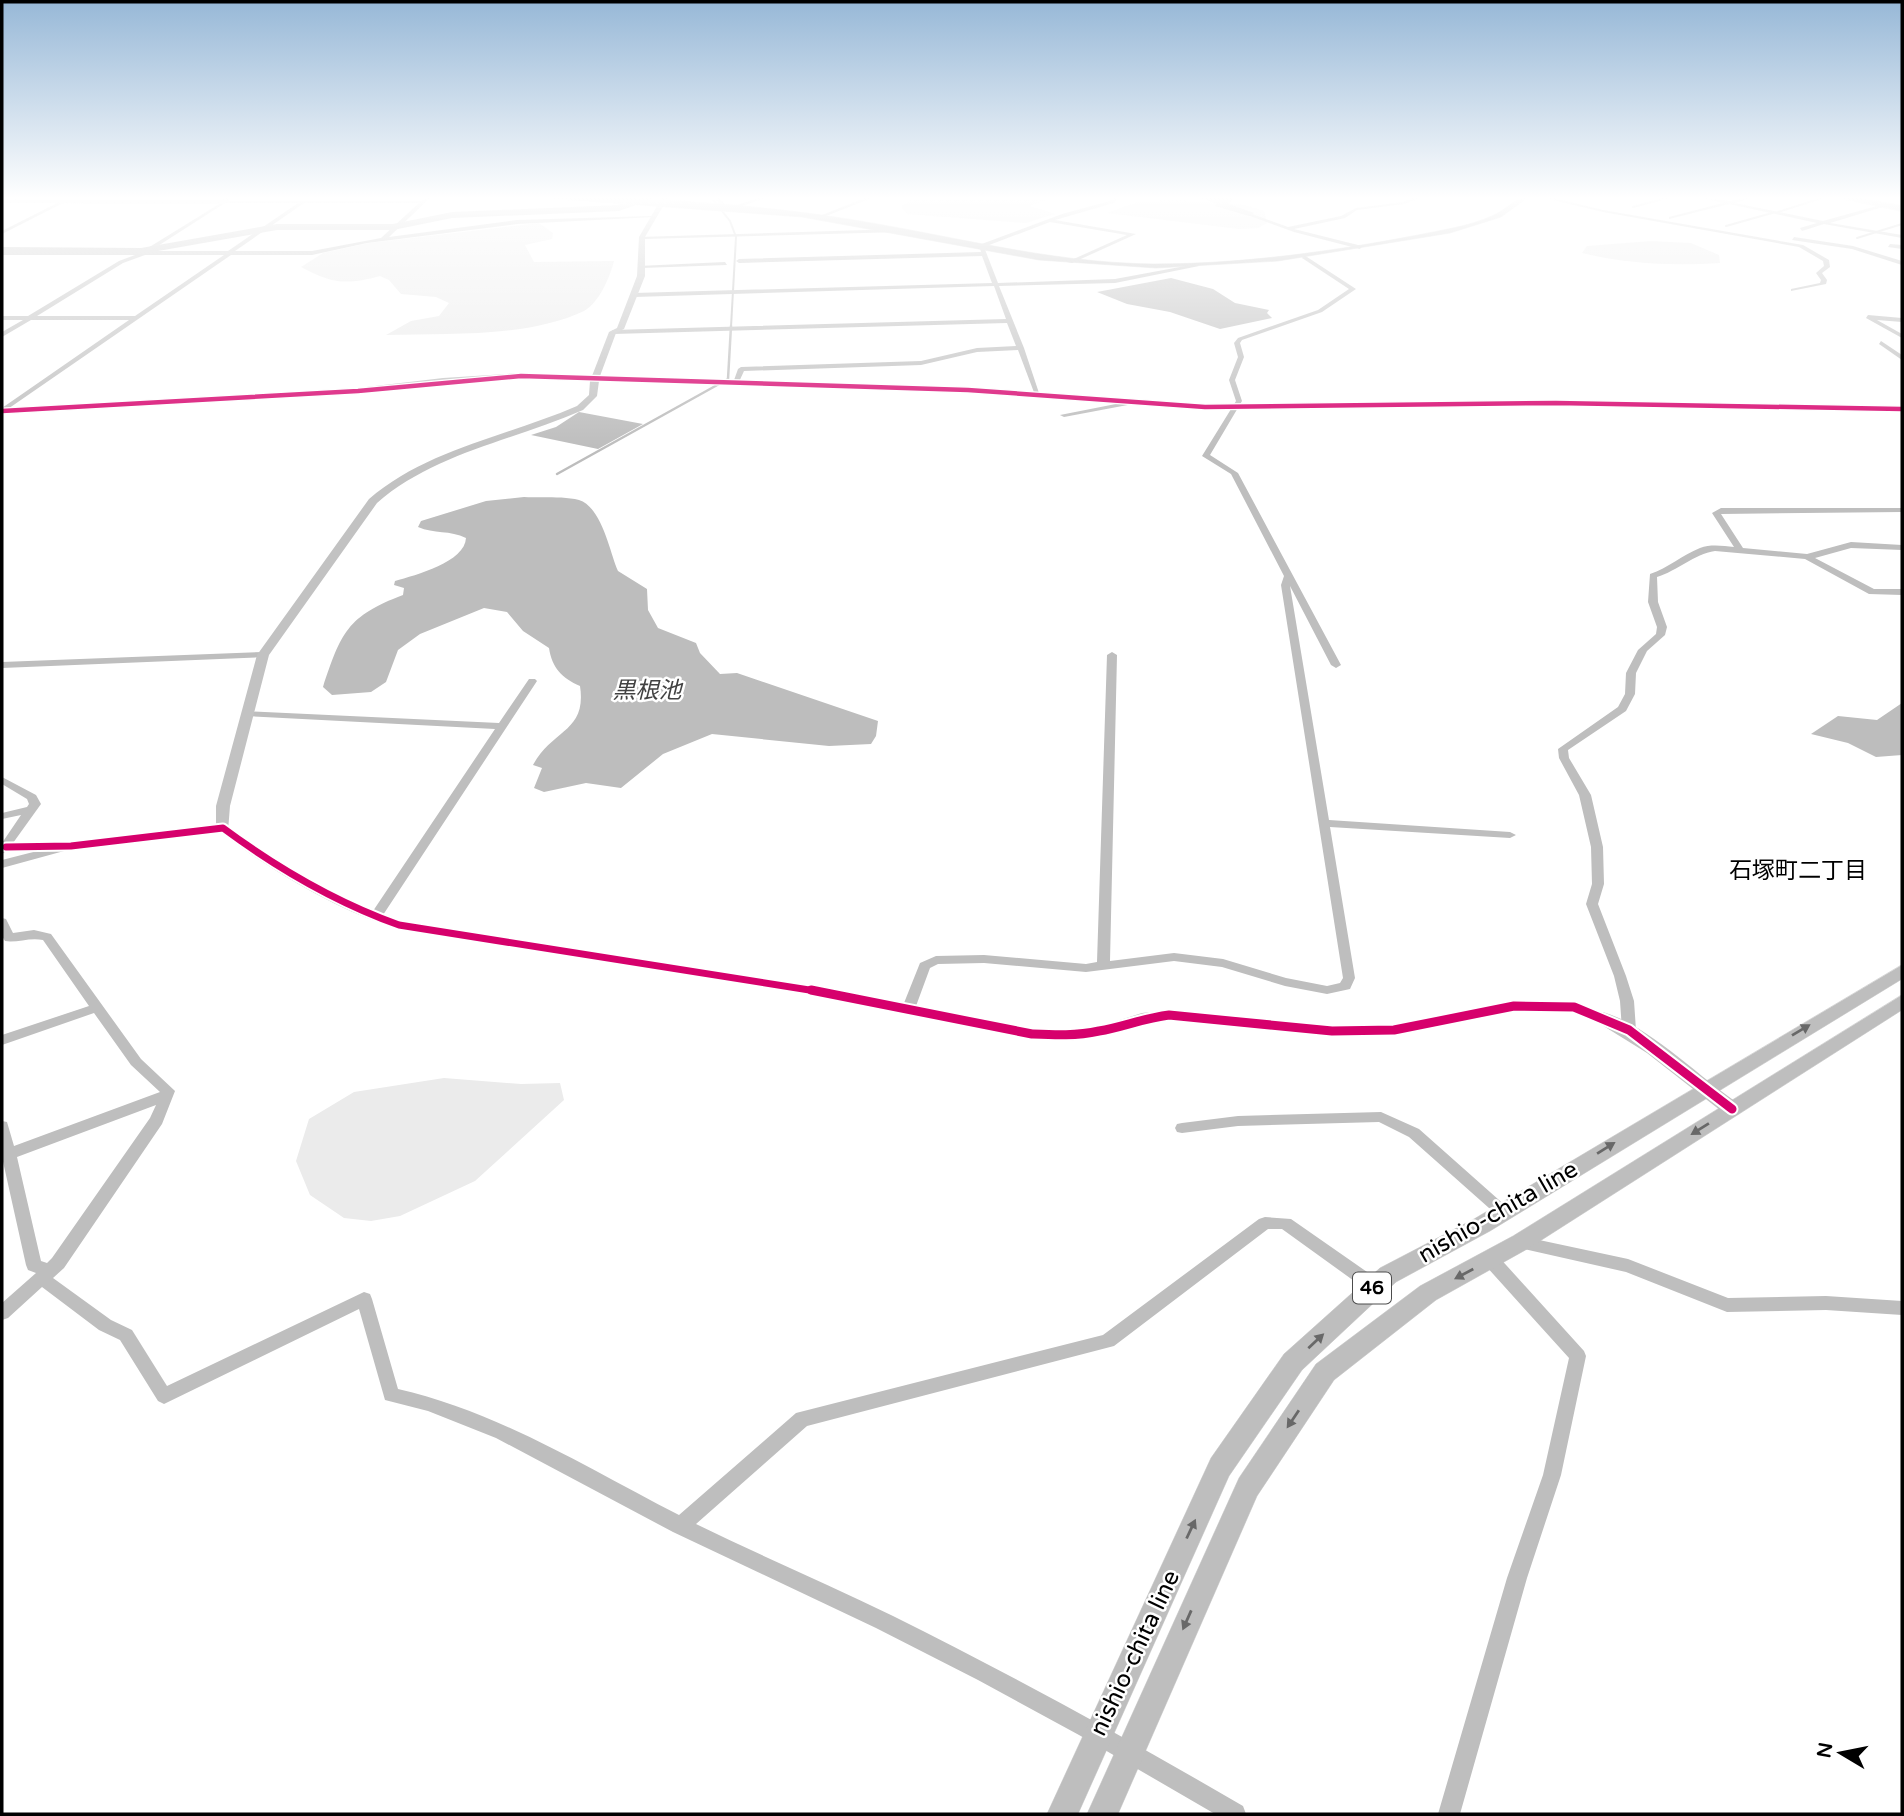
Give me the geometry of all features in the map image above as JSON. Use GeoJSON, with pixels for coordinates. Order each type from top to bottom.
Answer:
{"type":"FeatureCollection","features":[{"type":"Feature","properties":{"kind":"main road","name":"nishio-chita line"},"geometry":{"type":"LineString","coordinates":[[1062,1814],[1220,1467],[1293,1362],[1374,1286],[1503,1212],[1702,1089],[1902,971]]}},
{"type":"Feature","properties":{"kind":"main road","name":"nishio-chita line"},"geometry":{"type":"LineString","coordinates":[[1102,1814],[1248,1487],[1325,1372],[1428,1293],[1521,1242],[1732,1109],[1898,1009]]}},
{"type":"Feature","properties":{"kind":"street"},"geometry":{"type":"LineString","coordinates":[[2,335],[91,281]]}},
{"type":"Feature","properties":{"kind":"street"},"geometry":{"type":"LineString","coordinates":[[2,411],[189,281]]}},
{"type":"Feature","properties":{"kind":"street"},"geometry":{"type":"LineString","coordinates":[[223,828],[223,806],[263,655],[377,496],[404,477],[580,408],[593,396],[595,378],[613,332],[620,329],[637,281]]}},
{"type":"Feature","properties":{"kind":"street"},"geometry":{"type":"LineString","coordinates":[[993,281],[1038,395]]}},
{"type":"Feature","properties":{"kind":"street"},"geometry":{"type":"LineString","coordinates":[[634,295],[1116,281]]}},
{"type":"Feature","properties":{"kind":"street"},"geometry":{"type":"LineString","coordinates":[[1336,665],[1234,473],[1206,456],[1239,401],[1232,380],[1241,357],[1237,343],[1240,339],[1320,311],[1353,289],[1340,281]]}},
{"type":"Feature","properties":{"kind":"street"},"geometry":{"type":"LineString","coordinates":[[1793,290],[1823,285],[1824,281]]}},
{"type":"Feature","properties":{"kind":"street"},"geometry":{"type":"LineString","coordinates":[[1900,357],[1893,345],[1902,339],[1868,317],[1902,320]]}},
{"type":"Feature","properties":{"kind":"street"},"geometry":{"type":"LineString","coordinates":[[2,318],[137,318]]}},
{"type":"Feature","properties":{"kind":"street"},"geometry":{"type":"LineString","coordinates":[[613,332],[1010,321]]}},
{"type":"Feature","properties":{"kind":"street"},"geometry":{"type":"LineString","coordinates":[[1881,343],[1900,357]]}},
{"type":"Feature","properties":{"kind":"street"},"geometry":{"type":"LineString","coordinates":[[732,382],[741,369],[921,363],[977,350],[1021,348]]}},
{"type":"Feature","properties":{"kind":"street"},"geometry":{"type":"LineString","coordinates":[[2,411],[358,391],[484,377],[732,382],[1038,395],[1131,403],[1236,407],[1556,403],[1902,409]]}},
{"type":"Feature","properties":{"kind":"street"},"geometry":{"type":"LineString","coordinates":[[1064,415],[1131,403]]}},
{"type":"Feature","properties":{"kind":"street"},"geometry":{"type":"LineString","coordinates":[[1739,549],[1716,513],[1721,510],[1902,510]]}},
{"type":"Feature","properties":{"kind":"street"},"geometry":{"type":"LineString","coordinates":[[1807,557],[1852,545],[1902,547]]}},
{"type":"Feature","properties":{"kind":"street"},"geometry":{"type":"LineString","coordinates":[[1629,1030],[1627,1001],[1620,976],[1592,904],[1598,884],[1597,847],[1585,795],[1564,758],[1563,749],[1604,723],[1627,701],[1631,673],[1643,650],[1660,635],[1662,627],[1653,602],[1653,576],[1668,571],[1703,550],[1739,549],[1807,557],[1872,592],[1902,592]]}},
{"type":"Feature","properties":{"kind":"street"},"geometry":{"type":"LineString","coordinates":[[909,1007],[925,966],[936,960],[984,959],[1086,968],[1174,957],[1223,963],[1285,982],[1327,990],[1345,986],[1349,978],[1326,823],[1285,585],[1289,575]]}},
{"type":"Feature","properties":{"kind":"street"},"geometry":{"type":"LineString","coordinates":[[2,665],[263,655]]}},
{"type":"Feature","properties":{"kind":"street"},"geometry":{"type":"LineString","coordinates":[[1103,965],[1112,655]]}},
{"type":"Feature","properties":{"kind":"street"},"geometry":{"type":"LineString","coordinates":[[375,917],[532,681]]}},
{"type":"Feature","properties":{"kind":"street"},"geometry":{"type":"LineString","coordinates":[[246,713],[500,726]]}},
{"type":"Feature","properties":{"kind":"street"},"geometry":{"type":"LineString","coordinates":[[2,780],[32,797],[35,804],[7,839],[4,849],[71,846],[223,828],[245,845],[349,907],[420,929],[909,1007],[1032,1034],[1068,1036],[1102,1031],[1142,1018],[1169,1016],[1332,1031],[1394,1030],[1514,1006],[1574,1007],[1629,1030],[1702,1089],[1732,1109]]}},
{"type":"Feature","properties":{"kind":"street"},"geometry":{"type":"LineString","coordinates":[[2,817],[30,810]]}},
{"type":"Feature","properties":{"kind":"street"},"geometry":{"type":"LineString","coordinates":[[1326,823],[1510,835]]}},
{"type":"Feature","properties":{"kind":"street"},"geometry":{"type":"LineString","coordinates":[[2,864],[71,846]]}},
{"type":"Feature","properties":{"kind":"street"},"geometry":{"type":"LineString","coordinates":[[2,922],[6,939],[34,934],[47,936],[92,996],[96,1008],[136,1062],[168,1091],[157,1120],[46,1276],[2,1313]]}},
{"type":"Feature","properties":{"kind":"street"},"geometry":{"type":"LineString","coordinates":[[2,1040],[96,1008]]}},
{"type":"Feature","properties":{"kind":"street"},"geometry":{"type":"LineString","coordinates":[[8,1154],[167,1095]]}},
{"type":"Feature","properties":{"kind":"street"},"geometry":{"type":"LineString","coordinates":[[1182,1128],[1238,1121],[1381,1117],[1414,1133],[1503,1212]]}},
{"type":"Feature","properties":{"kind":"street"},"geometry":{"type":"LineString","coordinates":[[2,1126],[34,1265],[105,1325],[126,1335],[164,1396],[364,1300],[391,1395],[417,1399],[508,1436],[680,1526],[831,1595],[1097,1734],[1235,1814]]}},
{"type":"Feature","properties":{"kind":"street"},"geometry":{"type":"LineString","coordinates":[[680,1526],[802,1419],[1108,1341],[1265,1223],[1285,1223],[1374,1286]]}},
{"type":"Feature","properties":{"kind":"street"},"geometry":{"type":"LineString","coordinates":[[1521,1242],[1628,1266],[1727,1305],[1826,1303],[1902,1308]]}},
{"type":"Feature","properties":{"kind":"street"},"geometry":{"type":"LineString","coordinates":[[1449,1814],[1517,1578],[1552,1475],[1578,1356],[1491,1259]]}},
{"type":"Feature","properties":{"kind":"shaded area"},"geometry":{"type":"Polygon","coordinates":[[[390,281],[607,281],[589,307],[562,320],[513,330],[461,334],[386,335],[411,321],[439,316],[449,303],[436,297],[401,294],[390,281]]]}},
{"type":"Feature","properties":{"kind":"shaded area"},"geometry":{"type":"Polygon","coordinates":[[[444,1078],[521,1084],[560,1083],[564,1100],[475,1181],[400,1216],[371,1221],[344,1218],[310,1195],[296,1161],[309,1119],[354,1092],[444,1078]]]}},
{"type":"Feature","properties":{"kind":"water"},"geometry":{"type":"Polygon","coordinates":[[[1156,281],[1181,281],[1213,289],[1235,303],[1269,310],[1267,313],[1272,318],[1220,329],[1170,312],[1127,304],[1097,292],[1156,281]]]}},
{"type":"Feature","properties":{"kind":"water"},"geometry":{"type":"Polygon","coordinates":[[[579,412],[643,424],[598,449],[531,435],[556,427],[579,412]]]}},
{"type":"Feature","properties":{"kind":"water","name":"黒根池"},"geometry":{"type":"Polygon","coordinates":[[[524,497],[566,498],[587,504],[604,531],[618,571],[647,589],[648,610],[658,628],[696,643],[700,653],[720,674],[737,673],[878,721],[876,736],[871,744],[829,746],[712,734],[663,754],[621,788],[586,783],[544,792],[534,788],[542,768],[533,765],[549,744],[573,722],[581,701],[580,686],[559,672],[549,648],[523,631],[507,612],[484,608],[420,634],[398,650],[386,682],[371,692],[332,695],[323,687],[335,653],[349,629],[369,611],[403,595],[404,588],[394,585],[395,581],[449,561],[464,546],[466,538],[418,527],[421,521],[486,501],[524,497]]]}},
{"type":"Feature","properties":{"kind":"water"},"geometry":{"type":"Polygon","coordinates":[[[1902,703],[1902,755],[1876,757],[1848,743],[1811,734],[1838,716],[1877,720],[1902,703]]]}},
{"type":"Feature","properties":{"kind":"waterway"},"geometry":{"type":"LineString","coordinates":[[731,327],[734,281]]}},
{"type":"Feature","properties":{"kind":"waterway"},"geometry":{"type":"LineString","coordinates":[[557,474],[728,379],[731,326]]}},
{"type":"Feature","properties":{"kind":"cycle path"},"geometry":{"type":"LineString","coordinates":[[2,411],[358,391],[443,381],[521,376],[968,390],[1205,407],[1556,403],[1902,409]]}},
{"type":"Feature","properties":{"kind":"cycle path"},"geometry":{"type":"LineString","coordinates":[[6,847],[71,846],[223,828],[307,884],[399,925],[843,995],[1032,1034],[1068,1036],[1102,1031],[1142,1018],[1169,1015],[1332,1031],[1394,1030],[1514,1006],[1574,1007],[1629,1030],[1702,1089],[1732,1109]]}},
{"type":"Feature","properties":{"kind":"district","name":"石塚町二丁目"},"geometry":{"type":"Point","coordinates":[1798,871]}}]}
